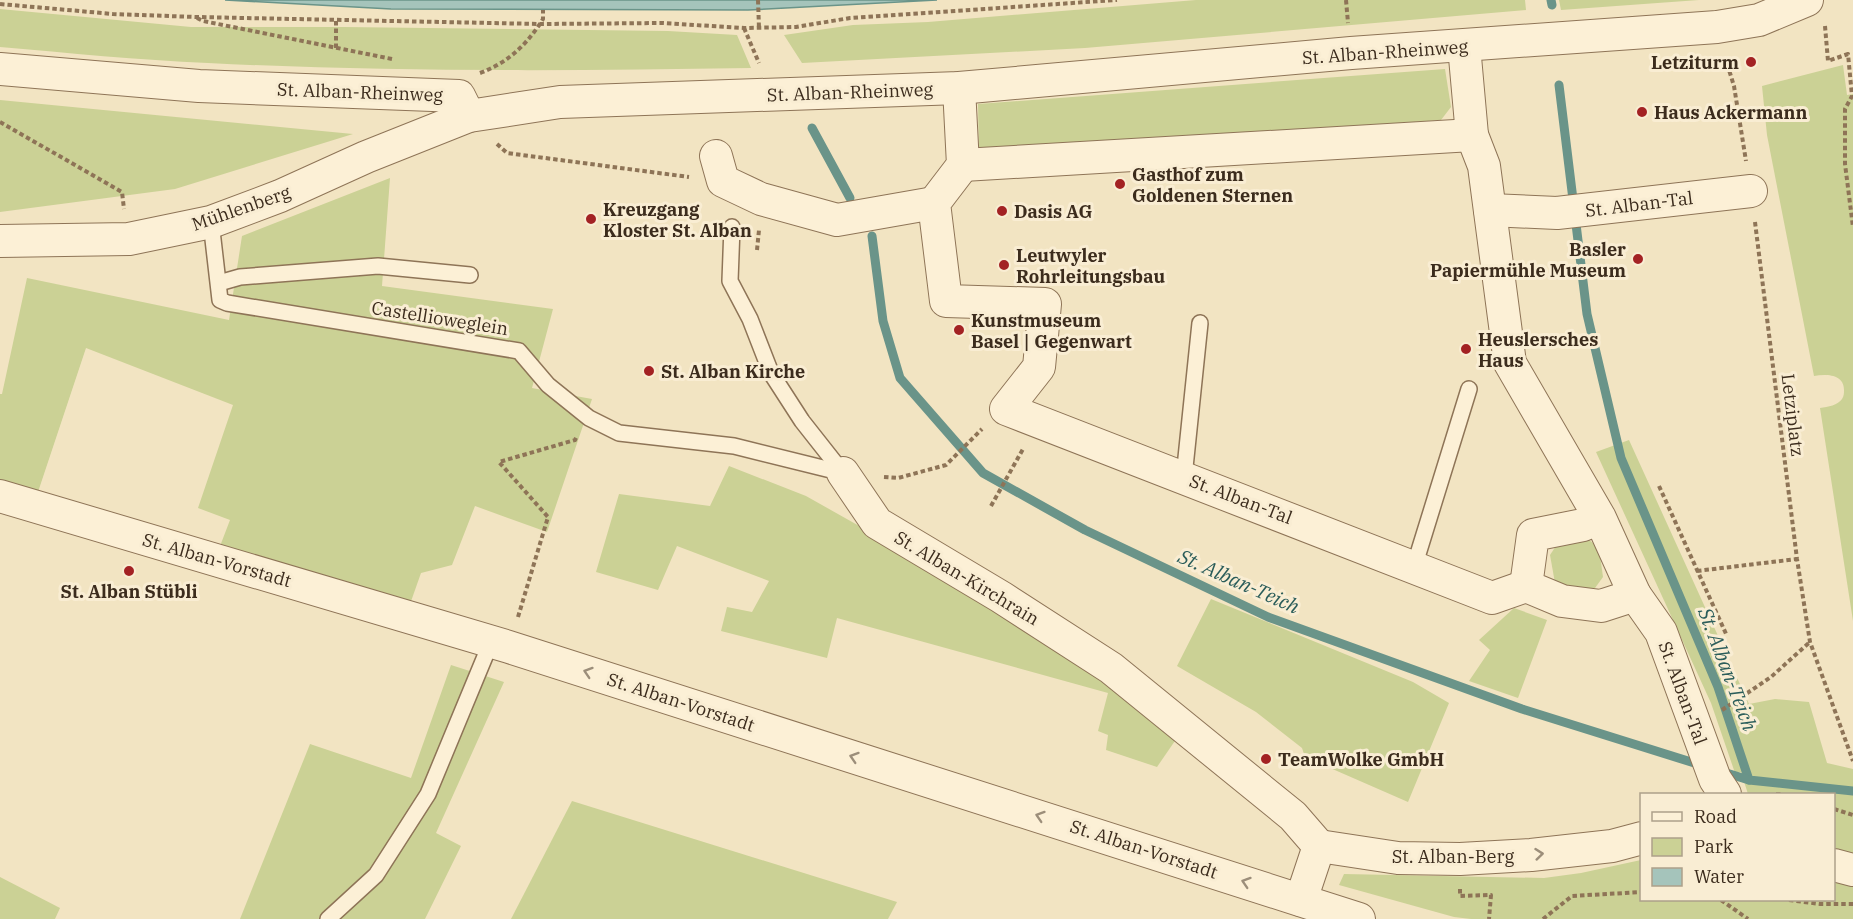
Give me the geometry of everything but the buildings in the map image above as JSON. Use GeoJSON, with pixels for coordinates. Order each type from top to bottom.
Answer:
{"type":"FeatureCollection","features":[{"type":"Feature","properties":{"kind":"street","name":"St. Alban-Rheinweg"},"geometry":{"type":"LineString","coordinates":[[0,69],[199,86],[459,96],[469,116],[560,102],[959,88],[1351,53],[1717,27],[1759,20],[1807,0]]}},
{"type":"Feature","properties":{"kind":"street","name":"St. Alban-Tal"},"geometry":{"type":"LineString","coordinates":[[1464,46],[1472,135],[1484,166],[1510,363],[1600,518],[1635,595],[1661,632],[1720,787]]}},
{"type":"Feature","properties":{"kind":"street","name":"St. Alban-Rheinweg"},"geometry":{"type":"LineString","coordinates":[[959,88],[963,165]]}},
{"type":"Feature","properties":{"kind":"street","name":"Mühlenberg"},"geometry":{"type":"LineString","coordinates":[[0,242],[129,239],[211,222],[280,196],[366,157],[469,116]]}},
{"type":"Feature","properties":{"kind":"street"},"geometry":{"type":"LineString","coordinates":[[719,169],[761,199],[837,220],[934,203],[963,165],[1472,135]]}},
{"type":"Feature","properties":{"kind":"street","name":"St. Alban-Tal"},"geometry":{"type":"LineString","coordinates":[[1490,210],[1557,213],[1751,191]]}},
{"type":"Feature","properties":{"kind":"street","name":"St. Alban-Tal"},"geometry":{"type":"LineString","coordinates":[[934,203],[946,301],[1045,304],[1039,367],[1006,409],[1492,598],[1526,586]]}},
{"type":"Feature","properties":{"kind":"street","name":"St. Alban-Kirchrain"},"geometry":{"type":"LineString","coordinates":[[843,473],[877,524],[1001,597],[1111,668],[1293,816],[1319,846]]}},
{"type":"Feature","properties":{"kind":"street","name":"St. Alban-Vorstadt"},"geometry":{"type":"LineString","coordinates":[[0,496],[500,644],[1359,919]]}},
{"type":"Feature","properties":{"kind":"street"},"geometry":{"type":"LineString","coordinates":[[1600,518],[1583,525],[1533,536],[1526,586],[1562,601],[1601,606],[1635,595]]}},
{"type":"Feature","properties":{"kind":"street","name":"St. Alban-Berg"},"geometry":{"type":"LineString","coordinates":[[1319,846],[1398,858],[1460,859],[1600,848],[1640,838]]}},
{"type":"Feature","properties":{"kind":"street"},"geometry":{"type":"LineString","coordinates":[[1301,900],[1319,846]]}},
{"type":"Feature","properties":{"kind":"street"},"geometry":{"type":"LineString","coordinates":[[1835,866],[1853,870]]}},
{"type":"Feature","properties":{"kind":"lane","name":"Castellioweglein"},"geometry":{"type":"LineString","coordinates":[[211,222],[220,300],[227,303],[519,351],[556,392],[589,418],[619,433],[734,446],[843,473]]}},
{"type":"Feature","properties":{"kind":"lane","name":"St. Alban-Kirchrain"},"geometry":{"type":"LineString","coordinates":[[732,227],[730,281],[750,319],[771,373],[802,422],[843,473]]}},
{"type":"Feature","properties":{"kind":"lane"},"geometry":{"type":"LineString","coordinates":[[219,283],[240,277],[378,266],[470,274]]}},
{"type":"Feature","properties":{"kind":"lane"},"geometry":{"type":"LineString","coordinates":[[1184,477],[1200,323]]}},
{"type":"Feature","properties":{"kind":"lane"},"geometry":{"type":"LineString","coordinates":[[1414,567],[1469,388]]}},
{"type":"Feature","properties":{"kind":"lane"},"geometry":{"type":"LineString","coordinates":[[327,919],[376,875],[428,794],[500,644]]}},
{"type":"Feature","properties":{"kind":"path"},"geometry":{"type":"LineString","coordinates":[[758,0],[759,28]]}},
{"type":"Feature","properties":{"kind":"path"},"geometry":{"type":"LineString","coordinates":[[0,4],[113,14],[196,17],[540,24],[662,23],[759,28],[796,27],[850,18],[1117,0]]}},
{"type":"Feature","properties":{"kind":"path"},"geometry":{"type":"LineString","coordinates":[[492,68],[516,53],[540,24],[543,19],[543,10]]}},
{"type":"Feature","properties":{"kind":"path"},"geometry":{"type":"LineString","coordinates":[[196,17],[203,21],[403,62]]}},
{"type":"Feature","properties":{"kind":"path"},"geometry":{"type":"LineString","coordinates":[[336,20],[336,48]]}},
{"type":"Feature","properties":{"kind":"path","name":"Letziplatz"},"geometry":{"type":"LineString","coordinates":[[1717,27],[1734,86],[1751,191],[1797,558],[1810,642],[1853,761]]}},
{"type":"Feature","properties":{"kind":"path"},"geometry":{"type":"LineString","coordinates":[[1826,52],[1828,61],[1848,54],[1852,96],[1845,109],[1845,164],[1853,227]]}},
{"type":"Feature","properties":{"kind":"path"},"geometry":{"type":"LineString","coordinates":[[0,122],[122,192],[129,239]]}},
{"type":"Feature","properties":{"kind":"path"},"geometry":{"type":"LineString","coordinates":[[507,153],[719,169]]}},
{"type":"Feature","properties":{"kind":"path"},"geometry":{"type":"LineString","coordinates":[[843,473],[898,478],[946,465],[977,434]]}},
{"type":"Feature","properties":{"kind":"path"},"geometry":{"type":"LineString","coordinates":[[500,644],[548,517],[499,462],[575,440]]}},
{"type":"Feature","properties":{"kind":"path"},"geometry":{"type":"LineString","coordinates":[[991,506],[1025,447]]}},
{"type":"Feature","properties":{"kind":"path"},"geometry":{"type":"LineString","coordinates":[[1659,486],[1727,636]]}},
{"type":"Feature","properties":{"kind":"path"},"geometry":{"type":"LineString","coordinates":[[1697,571],[1797,558]]}},
{"type":"Feature","properties":{"kind":"path"},"geometry":{"type":"LineString","coordinates":[[1716,714],[1771,677],[1810,642]]}},
{"type":"Feature","properties":{"kind":"path"},"geometry":{"type":"LineString","coordinates":[[1835,810],[1853,815]]}},
{"type":"Feature","properties":{"kind":"path"},"geometry":{"type":"LineString","coordinates":[[1543,919],[1572,896],[1640,892]]}},
{"type":"Feature","properties":{"kind":"path"},"geometry":{"type":"LineString","coordinates":[[1722,901],[1748,919]]}},
{"type":"Feature","properties":{"kind":"path"},"geometry":{"type":"LineString","coordinates":[[1797,901],[1853,904]]}},
{"type":"Feature","properties":{"kind":"green space"},"geometry":{"type":"Polygon","coordinates":[[[1196,0],[1525,0],[1526,10],[1085,48],[802,63],[784,35],[853,25],[928,22],[1196,0]]]}},
{"type":"Feature","properties":{"kind":"green space"},"geometry":{"type":"Polygon","coordinates":[[[1559,0],[1699,0],[1561,10],[1559,0]]]}},
{"type":"Feature","properties":{"kind":"green space"},"geometry":{"type":"Polygon","coordinates":[[[0,9],[191,27],[668,31],[737,35],[751,68],[412,69],[276,66],[130,58],[0,47],[0,9]]]}},
{"type":"Feature","properties":{"kind":"green space"},"geometry":{"type":"Polygon","coordinates":[[[1843,65],[1847,95],[1853,94],[1853,621],[1820,408],[1840,401],[1844,390],[1841,381],[1834,376],[1814,376],[1767,135],[1762,86],[1843,65]]]}},
{"type":"Feature","properties":{"kind":"green space"},"geometry":{"type":"Polygon","coordinates":[[[1445,69],[1451,107],[1441,120],[979,155],[978,104],[1445,69]]]}},
{"type":"Feature","properties":{"kind":"green space"},"geometry":{"type":"Polygon","coordinates":[[[0,100],[353,134],[175,189],[0,212],[0,100]]]}},
{"type":"Feature","properties":{"kind":"green space"},"geometry":{"type":"Polygon","coordinates":[[[390,178],[382,286],[553,309],[532,388],[592,399],[547,532],[475,506],[452,565],[421,573],[409,607],[217,554],[230,520],[198,508],[233,405],[86,348],[38,492],[0,484],[0,394],[2,394],[27,278],[229,320],[242,236],[390,178]]]}},
{"type":"Feature","properties":{"kind":"green space"},"geometry":{"type":"Polygon","coordinates":[[[1629,440],[1749,704],[1775,699],[1809,702],[1827,763],[1853,769],[1853,919],[1471,919],[1454,917],[1339,885],[1344,874],[1544,878],[1581,873],[1640,860],[1640,901],[1835,901],[1835,793],[1748,793],[1741,772],[1735,773],[1711,703],[1596,452],[1629,440]]]}},
{"type":"Feature","properties":{"kind":"green space"},"geometry":{"type":"Polygon","coordinates":[[[729,466],[806,496],[1003,607],[1179,735],[1157,767],[1106,750],[1108,735],[1098,731],[1108,693],[837,618],[827,658],[721,631],[727,607],[752,612],[769,581],[677,546],[658,590],[596,572],[619,494],[710,506],[729,466]]]}},
{"type":"Feature","properties":{"kind":"green space"},"geometry":{"type":"Polygon","coordinates":[[[1588,539],[1599,548],[1603,577],[1595,588],[1565,593],[1555,583],[1550,555],[1558,543],[1588,539]]]}},
{"type":"Feature","properties":{"kind":"green space"},"geometry":{"type":"Polygon","coordinates":[[[1211,599],[1413,682],[1449,703],[1408,802],[1305,757],[1302,748],[1256,712],[1177,666],[1211,599]]]}},
{"type":"Feature","properties":{"kind":"green space"},"geometry":{"type":"Polygon","coordinates":[[[1514,608],[1547,620],[1518,698],[1469,681],[1490,650],[1479,640],[1514,608]]]}},
{"type":"Feature","properties":{"kind":"green space"},"geometry":{"type":"Polygon","coordinates":[[[451,665],[504,682],[436,833],[461,846],[425,919],[240,919],[310,744],[411,778],[451,665]]]}},
{"type":"Feature","properties":{"kind":"green space"},"geometry":{"type":"Polygon","coordinates":[[[572,801],[897,902],[888,919],[511,919],[572,801]]]}},
{"type":"Feature","properties":{"kind":"green space"},"geometry":{"type":"Polygon","coordinates":[[[0,877],[60,908],[55,919],[0,919],[0,877]]]}},
{"type":"Feature","properties":{"kind":"water"},"geometry":{"type":"Polygon","coordinates":[[[225,0],[937,0],[748,10],[391,9],[225,0]]]}},
{"type":"Feature","properties":{"kind":"waterway","name":"St. Alban-Teich"},"geometry":{"type":"LineString","coordinates":[[1551,0],[1552,5]]}},
{"type":"Feature","properties":{"kind":"waterway","name":"St. Alban-Teich"},"geometry":{"type":"LineString","coordinates":[[1559,85],[1587,314],[1621,458],[1718,687],[1749,780],[1853,791]]}},
{"type":"Feature","properties":{"kind":"waterway","name":"St. Alban-Teich"},"geometry":{"type":"LineString","coordinates":[[812,128],[850,198]]}},
{"type":"Feature","properties":{"kind":"waterway","name":"St. Alban-Teich"},"geometry":{"type":"LineString","coordinates":[[872,236],[883,321],[900,378],[983,473],[1085,530],[1268,617],[1522,709],[1704,766]]}},
{"type":"Feature","properties":{"kind":"waterway","name":"St. Alban-Teich"},"geometry":{"type":"LineString","coordinates":[[1720,771],[1749,780]]}},
{"type":"Feature","properties":{"kind":"place","name":"Letziturm"},"geometry":{"type":"Point","coordinates":[1751,62]}},
{"type":"Feature","properties":{"kind":"place","name":"Haus Ackermann"},"geometry":{"type":"Point","coordinates":[1642,112]}},
{"type":"Feature","properties":{"kind":"place","name":"Gasthof zum Goldenen Sternen"},"geometry":{"type":"Point","coordinates":[1120,184]}},
{"type":"Feature","properties":{"kind":"place","name":"Dasis AG"},"geometry":{"type":"Point","coordinates":[1002,211]}},
{"type":"Feature","properties":{"kind":"place","name":"Kreuzgang Kloster St. Alban"},"geometry":{"type":"Point","coordinates":[591,219]}},
{"type":"Feature","properties":{"kind":"place","name":"Basler Papiermühle Museum"},"geometry":{"type":"Point","coordinates":[1638,259]}},
{"type":"Feature","properties":{"kind":"place","name":"Leutwyler Rohrleitungsbau"},"geometry":{"type":"Point","coordinates":[1004,265]}},
{"type":"Feature","properties":{"kind":"place","name":"Kunstmuseum Basel | Gegenwart"},"geometry":{"type":"Point","coordinates":[959,330]}},
{"type":"Feature","properties":{"kind":"place","name":"Heuslersches Haus"},"geometry":{"type":"Point","coordinates":[1466,349]}},
{"type":"Feature","properties":{"kind":"place","name":"St. Alban Kirche"},"geometry":{"type":"Point","coordinates":[649,371]}},
{"type":"Feature","properties":{"kind":"place","name":"St. Alban Stübli"},"geometry":{"type":"Point","coordinates":[129,571]}},
{"type":"Feature","properties":{"kind":"place","name":"TeamWolke GmbH"},"geometry":{"type":"Point","coordinates":[1266,759]}}]}
